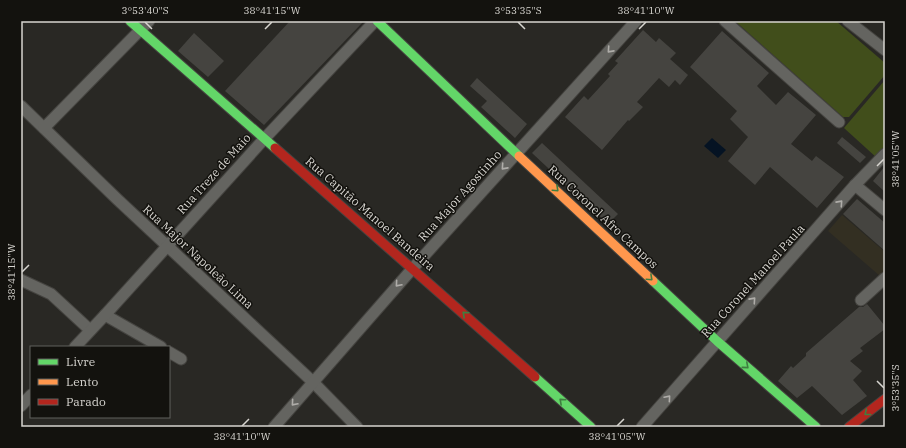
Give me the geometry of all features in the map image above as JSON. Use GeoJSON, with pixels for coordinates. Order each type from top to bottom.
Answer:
{"type":"FeatureCollection","features":[{"type":"Feature","properties":{"kind":"street","name":"Rua Capitão Manoel Bandeira"},"geometry":{"type":"LineString","coordinates":[[130,21],[413,268],[591,427]]}},
{"type":"Feature","properties":{"kind":"street"},"geometry":{"type":"LineString","coordinates":[[44,128],[149,21]]}},
{"type":"Feature","properties":{"kind":"street","name":"Rua Treze de Maio"},"geometry":{"type":"LineString","coordinates":[[76,346],[264,138],[376,21]]}},
{"type":"Feature","properties":{"kind":"street","name":"Rua Coronel Afro Campos"},"geometry":{"type":"LineString","coordinates":[[376,21],[717,341],[816,427]]}},
{"type":"Feature","properties":{"kind":"street","name":"Rua Major Agostinho"},"geometry":{"type":"LineString","coordinates":[[274,427],[413,268],[636,21]]}},
{"type":"Feature","properties":{"kind":"street"},"geometry":{"type":"LineString","coordinates":[[725,21],[839,122]]}},
{"type":"Feature","properties":{"kind":"street"},"geometry":{"type":"LineString","coordinates":[[848,21],[885,50]]}},
{"type":"Feature","properties":{"kind":"street","name":"Rua Major Napoleão Lima"},"geometry":{"type":"LineString","coordinates":[[21,106],[167,246],[313,382],[357,427]]}},
{"type":"Feature","properties":{"kind":"street","name":"Rua Coronel Manoel Paula"},"geometry":{"type":"LineString","coordinates":[[642,427],[855,185],[885,154]]}},
{"type":"Feature","properties":{"kind":"street"},"geometry":{"type":"LineString","coordinates":[[855,185],[885,210]]}},
{"type":"Feature","properties":{"kind":"street"},"geometry":{"type":"LineString","coordinates":[[861,300],[885,278]]}},
{"type":"Feature","properties":{"kind":"street"},"geometry":{"type":"LineString","coordinates":[[21,280],[37,286],[51,294],[90,330]]}},
{"type":"Feature","properties":{"kind":"street"},"geometry":{"type":"LineString","coordinates":[[105,315],[159,346]]}},
{"type":"Feature","properties":{"kind":"street"},"geometry":{"type":"LineString","coordinates":[[170,352],[181,358]]}},
{"type":"Feature","properties":{"kind":"street"},"geometry":{"type":"LineString","coordinates":[[21,406],[30,396]]}},
{"type":"Feature","properties":{"kind":"street"},"geometry":{"type":"LineString","coordinates":[[849,427],[885,399]]}},
{"type":"Feature","properties":{"kind":"shaded area"},"geometry":{"type":"Polygon","coordinates":[[[842,215],[885,252],[885,271],[880,276],[828,231],[842,215]]]}},
{"type":"Feature","properties":{"kind":"green space"},"geometry":{"type":"Polygon","coordinates":[[[735,21],[836,21],[885,63],[885,75],[849,117],[843,117],[735,21]]]}},
{"type":"Feature","properties":{"kind":"green space"},"geometry":{"type":"Polygon","coordinates":[[[885,80],[885,148],[877,158],[844,128],[885,80]]]}},
{"type":"Feature","properties":{"kind":"water"},"geometry":{"type":"Polygon","coordinates":[[[712,138],[726,150],[718,158],[704,146],[712,138]]]}},
{"type":"Feature","properties":{"kind":"building"},"geometry":{"type":"Polygon","coordinates":[[[290,21],[364,21],[264,125],[225,91],[290,21]]]}},
{"type":"Feature","properties":{"kind":"building"},"geometry":{"type":"Polygon","coordinates":[[[643,30],[656,42],[659,38],[676,53],[670,59],[688,75],[680,85],[675,80],[669,87],[659,78],[637,102],[643,107],[629,121],[628,120],[602,150],[565,117],[584,96],[588,100],[610,76],[608,74],[618,63],[615,61],[643,30]]]}},
{"type":"Feature","properties":{"kind":"building"},"geometry":{"type":"Polygon","coordinates":[[[722,31],[769,73],[757,86],[776,105],[788,92],[816,115],[791,144],[812,161],[816,156],[844,177],[817,208],[770,167],[755,185],[728,161],[748,137],[730,119],[737,111],[690,67],[722,31]]]}},
{"type":"Feature","properties":{"kind":"building"},"geometry":{"type":"Polygon","coordinates":[[[194,33],[224,61],[208,77],[178,51],[194,33]]]}},
{"type":"Feature","properties":{"kind":"building"},"geometry":{"type":"Polygon","coordinates":[[[477,78],[527,124],[515,138],[481,107],[487,101],[470,86],[477,78]]]}},
{"type":"Feature","properties":{"kind":"building"},"geometry":{"type":"Polygon","coordinates":[[[842,137],[866,157],[860,163],[837,143],[842,137]]]}},
{"type":"Feature","properties":{"kind":"building"},"geometry":{"type":"Polygon","coordinates":[[[542,143],[618,214],[608,224],[532,153],[542,143]]]}},
{"type":"Feature","properties":{"kind":"building"},"geometry":{"type":"Polygon","coordinates":[[[885,166],[885,192],[873,181],[885,166]]]}},
{"type":"Feature","properties":{"kind":"building"},"geometry":{"type":"Polygon","coordinates":[[[857,199],[885,223],[885,251],[843,214],[857,199]]]}},
{"type":"Feature","properties":{"kind":"building"},"geometry":{"type":"Polygon","coordinates":[[[867,304],[885,326],[885,329],[860,348],[863,351],[850,361],[862,371],[853,380],[867,396],[842,415],[812,386],[797,398],[778,381],[791,366],[793,368],[806,356],[806,353],[859,307],[863,307],[867,304]]]}},
{"type":"Feature","properties":{"kind":"traffic: fast"},"geometry":{"type":"LineString","coordinates":[[130,21],[275,148]]}},
{"type":"Feature","properties":{"kind":"traffic: fast"},"geometry":{"type":"LineString","coordinates":[[377,21],[519,156]]}},
{"type":"Feature","properties":{"kind":"traffic: fast"},"geometry":{"type":"LineString","coordinates":[[653,281],[717,341],[816,427]]}},
{"type":"Feature","properties":{"kind":"traffic: fast"},"geometry":{"type":"LineString","coordinates":[[535,377],[591,427]]}},
{"type":"Feature","properties":{"kind":"traffic: slow"},"geometry":{"type":"LineString","coordinates":[[519,156],[653,281]]}},
{"type":"Feature","properties":{"kind":"traffic: jam"},"geometry":{"type":"LineString","coordinates":[[275,148],[535,377]]}},
{"type":"Feature","properties":{"kind":"traffic: jam"},"geometry":{"type":"LineString","coordinates":[[849,427],[885,399]]}}]}
